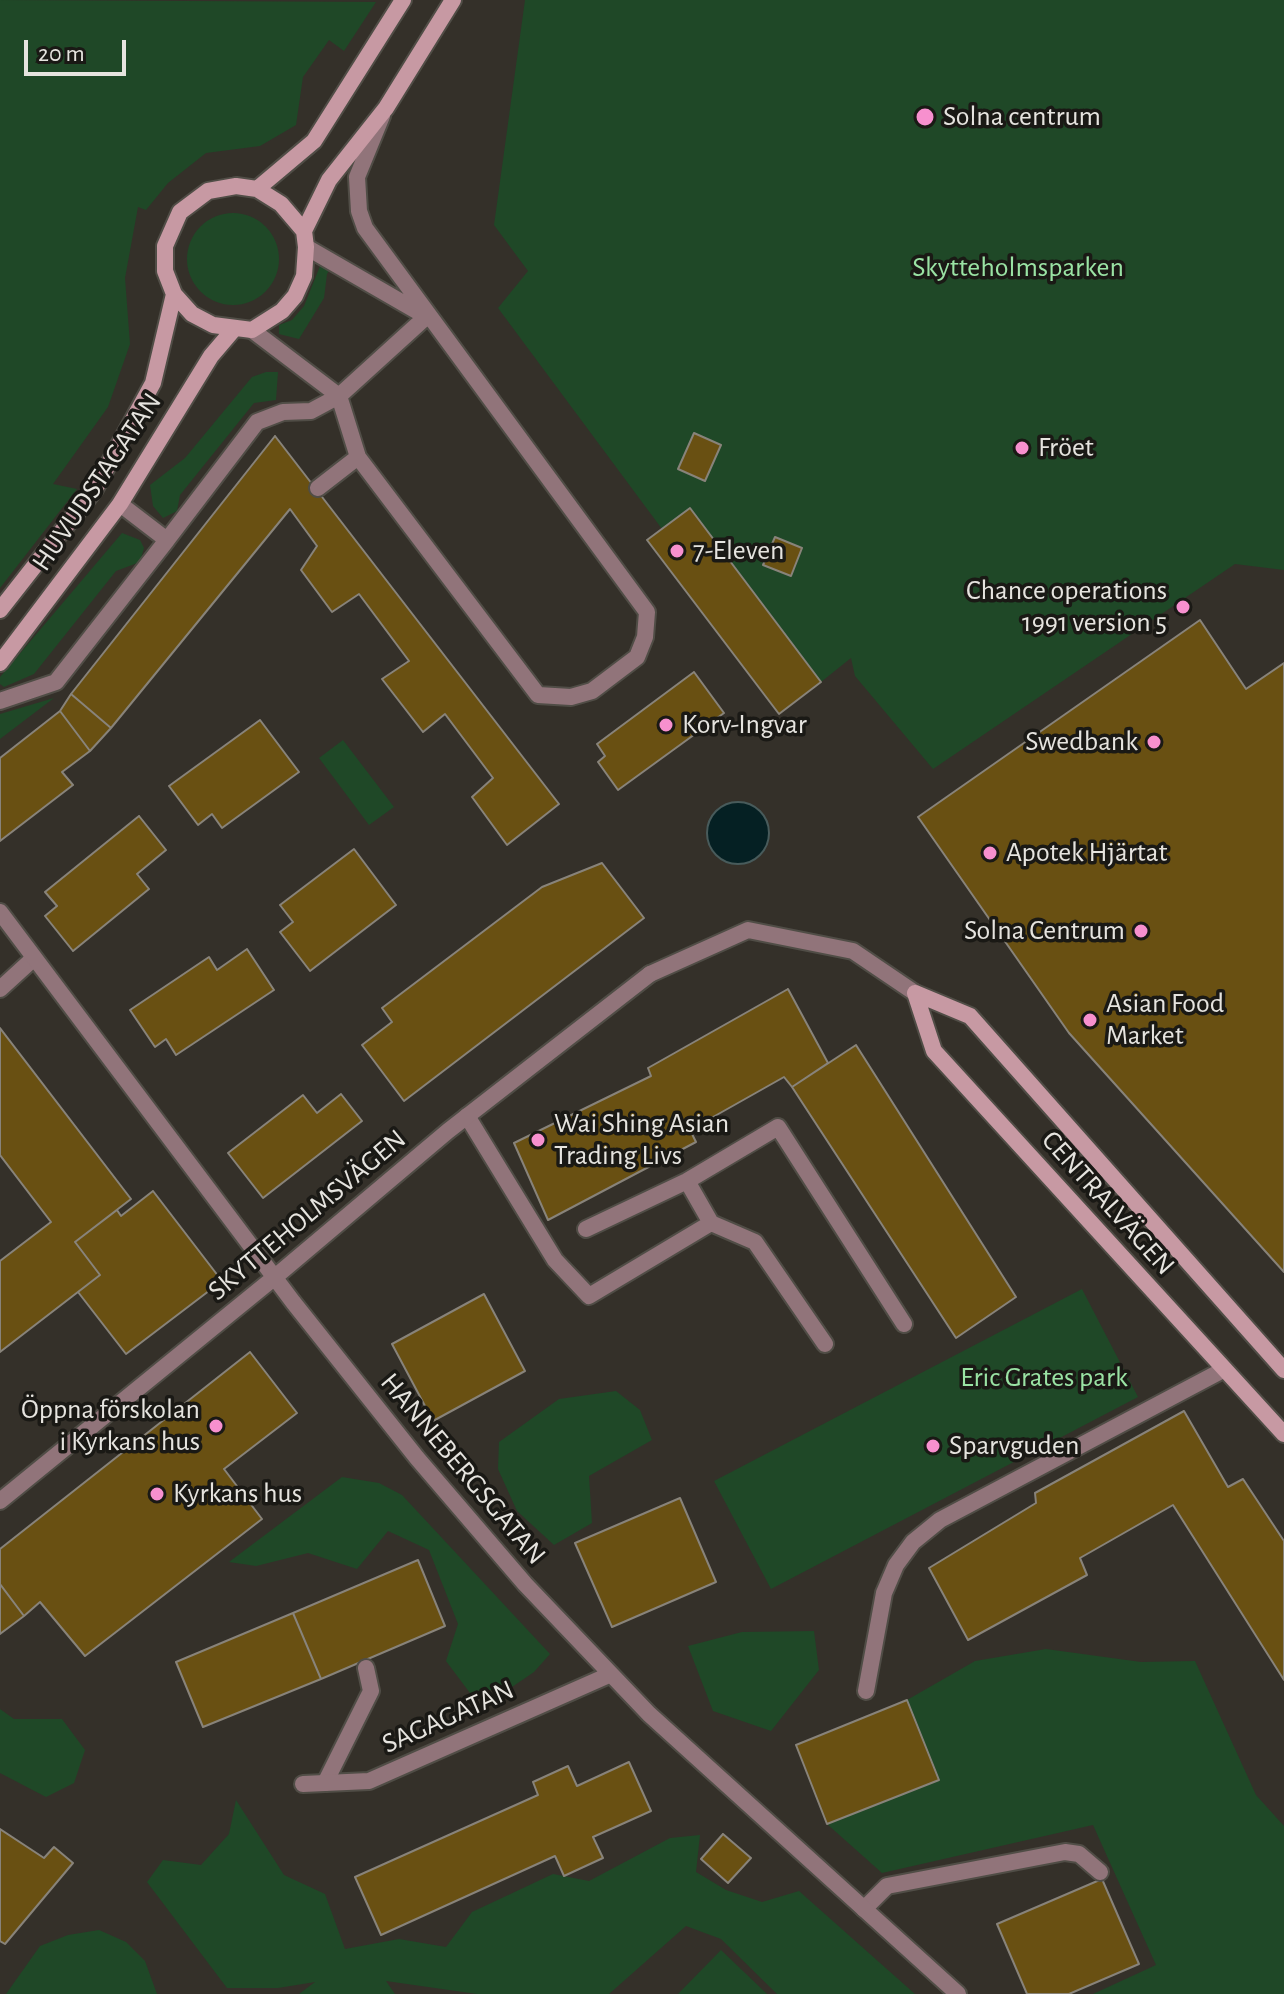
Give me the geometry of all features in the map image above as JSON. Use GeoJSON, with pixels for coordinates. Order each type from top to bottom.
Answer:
{"type":"FeatureCollection","features":[{"type":"Feature","properties":{"kind":"street"},"geometry":{"type":"LineString","coordinates":[[403,0],[314,141],[257,189],[281,204],[305,239],[427,316]]}},
{"type":"Feature","properties":{"kind":"street"},"geometry":{"type":"LineString","coordinates":[[252,330],[282,311],[295,296],[304,276],[305,239],[329,180],[386,108],[453,0]]}},
{"type":"Feature","properties":{"kind":"street"},"geometry":{"type":"LineString","coordinates":[[174,294],[192,314],[213,325],[252,330],[339,396],[358,457],[538,695],[571,697],[592,691],[637,657],[645,637],[647,612],[365,228],[359,211],[357,177],[386,108]]}},
{"type":"Feature","properties":{"kind":"street","name":"HUVUDSTAGATAN"},"geometry":{"type":"LineString","coordinates":[[0,610],[103,476],[153,383],[174,294],[165,271],[165,246],[180,212],[208,191],[236,186],[257,189]]}},
{"type":"Feature","properties":{"kind":"street"},"geometry":{"type":"LineString","coordinates":[[0,701],[56,682],[257,422],[283,412],[311,411],[339,396],[427,316]]}},
{"type":"Feature","properties":{"kind":"street","name":"HUVUDSTAGATAN"},"geometry":{"type":"LineString","coordinates":[[0,663],[120,504],[211,356],[234,329]]}},
{"type":"Feature","properties":{"kind":"street"},"geometry":{"type":"LineString","coordinates":[[318,488],[358,457]]}},
{"type":"Feature","properties":{"kind":"street"},"geometry":{"type":"LineString","coordinates":[[120,504],[167,540]]}},
{"type":"Feature","properties":{"kind":"street","name":"HANNEBERGSGATAN"},"geometry":{"type":"LineString","coordinates":[[0,912],[275,1277],[417,1458],[609,1675],[958,1994]]}},
{"type":"Feature","properties":{"kind":"street","name":"CENTRALVÄGEN"},"geometry":{"type":"LineString","coordinates":[[650,974],[748,930],[853,951],[915,993],[970,1016],[1284,1370]]}},
{"type":"Feature","properties":{"kind":"street"},"geometry":{"type":"LineString","coordinates":[[0,989],[34,958]]}},
{"type":"Feature","properties":{"kind":"street","name":"SKYTTEHOLMSVÄGEN"},"geometry":{"type":"LineString","coordinates":[[0,1501],[467,1116],[650,974]]}},
{"type":"Feature","properties":{"kind":"street","name":"CENTRALVÄGEN"},"geometry":{"type":"LineString","coordinates":[[915,993],[934,1051],[1284,1434]]}},
{"type":"Feature","properties":{"kind":"street"},"geometry":{"type":"LineString","coordinates":[[467,1116],[555,1260],[589,1296],[711,1223]]}},
{"type":"Feature","properties":{"kind":"street"},"geometry":{"type":"LineString","coordinates":[[586,1229],[687,1181],[778,1127],[904,1324]]}},
{"type":"Feature","properties":{"kind":"street"},"geometry":{"type":"LineString","coordinates":[[687,1181],[711,1223],[755,1242],[825,1344]]}},
{"type":"Feature","properties":{"kind":"street"},"geometry":{"type":"LineString","coordinates":[[866,1691],[884,1593],[896,1565],[913,1542],[940,1520],[1223,1370]]}},
{"type":"Feature","properties":{"kind":"street"},"geometry":{"type":"LineString","coordinates":[[325,1783],[371,1691],[366,1668]]}},
{"type":"Feature","properties":{"kind":"street","name":"SAGAGATAN"},"geometry":{"type":"LineString","coordinates":[[303,1784],[369,1781],[609,1675]]}},
{"type":"Feature","properties":{"kind":"street"},"geometry":{"type":"LineString","coordinates":[[864,1909],[887,1886],[983,1871],[1065,1852],[1079,1854],[1100,1872]]}},
{"type":"Feature","properties":{"kind":"green space"},"geometry":{"type":"Polygon","coordinates":[[[0,0],[376,2],[344,51],[329,40],[303,77],[296,125],[260,146],[206,153],[168,183],[146,210],[138,207],[125,278],[130,344],[108,407],[53,484],[77,489],[0,588],[0,0]]]}},
{"type":"Feature","properties":{"kind":"green space","name":"Skytteholmsparken"},"geometry":{"type":"Polygon","coordinates":[[[525,0],[1284,0],[1284,570],[1235,564],[933,769],[855,676],[851,658],[821,682],[690,508],[662,529],[498,308],[528,271],[494,225],[525,0]]]}},
{"type":"Feature","properties":{"kind":"green space"},"geometry":{"type":"Polygon","coordinates":[[[233,213],[259,221],[271,233],[279,259],[271,285],[259,297],[233,305],[207,297],[195,285],[187,259],[195,233],[207,221],[233,213]]]}},
{"type":"Feature","properties":{"kind":"green space"},"geometry":{"type":"Polygon","coordinates":[[[322,261],[332,266],[327,274],[324,298],[299,339],[279,334],[279,325],[292,320],[304,306],[322,261]]]}},
{"type":"Feature","properties":{"kind":"green space"},"geometry":{"type":"Polygon","coordinates":[[[278,372],[276,400],[254,403],[180,495],[177,511],[163,518],[153,506],[150,485],[185,458],[252,377],[278,372]]]}},
{"type":"Feature","properties":{"kind":"green space"},"geometry":{"type":"Polygon","coordinates":[[[122,533],[140,540],[144,548],[140,562],[116,571],[34,674],[4,687],[0,684],[0,677],[122,533]]]}},
{"type":"Feature","properties":{"kind":"green space"},"geometry":{"type":"Polygon","coordinates":[[[54,698],[0,739],[0,714],[54,698]]]}},
{"type":"Feature","properties":{"kind":"green space"},"geometry":{"type":"Polygon","coordinates":[[[343,740],[394,807],[369,825],[319,758],[343,740]]]}},
{"type":"Feature","properties":{"kind":"green space","name":"Eric Grates park"},"geometry":{"type":"Polygon","coordinates":[[[1082,1289],[1138,1397],[771,1589],[714,1481],[1082,1289]]]}},
{"type":"Feature","properties":{"kind":"green space"},"geometry":{"type":"Polygon","coordinates":[[[616,1391],[640,1410],[652,1440],[589,1476],[592,1523],[554,1545],[517,1511],[498,1469],[499,1442],[559,1399],[616,1391]]]}},
{"type":"Feature","properties":{"kind":"green space"},"geometry":{"type":"Polygon","coordinates":[[[342,1477],[379,1483],[402,1495],[550,1654],[534,1672],[512,1687],[470,1693],[446,1661],[458,1624],[429,1550],[388,1531],[357,1569],[308,1553],[256,1566],[229,1562],[342,1477]]]}},
{"type":"Feature","properties":{"kind":"green space"},"geometry":{"type":"Polygon","coordinates":[[[814,1631],[819,1670],[771,1731],[713,1711],[688,1646],[742,1632],[814,1631]]]}},
{"type":"Feature","properties":{"kind":"green space"},"geometry":{"type":"Polygon","coordinates":[[[1046,1649],[1141,1662],[1195,1661],[1256,1795],[1284,1826],[1284,1994],[1093,1994],[1156,1965],[1093,1825],[882,1873],[827,1824],[938,1780],[907,1700],[975,1661],[1046,1649]]]}},
{"type":"Feature","properties":{"kind":"green space"},"geometry":{"type":"Polygon","coordinates":[[[0,1709],[14,1719],[62,1719],[85,1750],[74,1783],[46,1797],[0,1773],[0,1709]]]}},
{"type":"Feature","properties":{"kind":"green space"},"geometry":{"type":"Polygon","coordinates":[[[236,1800],[284,1875],[325,1894],[345,1949],[399,1939],[446,1947],[472,1912],[553,1874],[589,1881],[670,1838],[700,1835],[696,1872],[726,1890],[762,1902],[799,1891],[915,1994],[777,1994],[721,1939],[686,1926],[609,1994],[477,1994],[386,1981],[395,1994],[299,1994],[315,1982],[278,1988],[227,1988],[147,1882],[163,1860],[201,1865],[229,1834],[236,1800]]]}},
{"type":"Feature","properties":{"kind":"green space"},"geometry":{"type":"Polygon","coordinates":[[[99,1930],[126,1942],[145,1961],[157,1994],[6,1994],[40,1946],[68,1935],[99,1930]]]}},
{"type":"Feature","properties":{"kind":"green space"},"geometry":{"type":"Polygon","coordinates":[[[721,1950],[767,1994],[678,1994],[721,1950]]]}},
{"type":"Feature","properties":{"kind":"water"},"geometry":{"type":"Polygon","coordinates":[[[738,802],[760,811],[769,833],[760,855],[738,864],[716,855],[707,833],[716,811],[738,802]]]}},
{"type":"Feature","properties":{"kind":"building"},"geometry":{"type":"Polygon","coordinates":[[[694,433],[721,445],[705,481],[678,469],[694,433]]]}},
{"type":"Feature","properties":{"kind":"building"},"geometry":{"type":"Polygon","coordinates":[[[275,436],[559,804],[507,845],[472,797],[493,778],[445,714],[423,732],[382,679],[409,661],[359,594],[332,612],[301,570],[317,546],[290,509],[111,728],[71,694],[275,436]]]}},
{"type":"Feature","properties":{"kind":"building"},"geometry":{"type":"Polygon","coordinates":[[[690,508],[821,682],[779,714],[647,540],[690,508]]]}},
{"type":"Feature","properties":{"kind":"building"},"geometry":{"type":"Polygon","coordinates":[[[775,537],[802,548],[791,576],[763,565],[775,537]]]}},
{"type":"Feature","properties":{"kind":"building","name":"Solna Centrum"},"geometry":{"type":"Polygon","coordinates":[[[1200,620],[1246,689],[1284,663],[1284,1272],[1069,1033],[918,817],[1200,620]]]}},
{"type":"Feature","properties":{"kind":"building"},"geometry":{"type":"Polygon","coordinates":[[[694,672],[724,713],[618,790],[598,762],[605,756],[597,744],[694,672]]]}},
{"type":"Feature","properties":{"kind":"building"},"geometry":{"type":"Polygon","coordinates":[[[71,694],[111,728],[90,751],[60,711],[71,694]]]}},
{"type":"Feature","properties":{"kind":"building"},"geometry":{"type":"Polygon","coordinates":[[[60,711],[90,751],[62,772],[73,785],[0,841],[0,758],[60,711]]]}},
{"type":"Feature","properties":{"kind":"building"},"geometry":{"type":"Polygon","coordinates":[[[260,720],[299,772],[222,828],[212,814],[198,825],[169,786],[260,720]]]}},
{"type":"Feature","properties":{"kind":"building"},"geometry":{"type":"Polygon","coordinates":[[[139,816],[166,850],[137,874],[149,889],[73,951],[45,916],[57,906],[45,892],[139,816]]]}},
{"type":"Feature","properties":{"kind":"building"},"geometry":{"type":"Polygon","coordinates":[[[354,849],[396,905],[310,971],[280,932],[293,922],[280,905],[354,849]]]}},
{"type":"Feature","properties":{"kind":"building"},"geometry":{"type":"Polygon","coordinates":[[[602,863],[644,918],[404,1101],[362,1045],[392,1022],[382,1008],[542,887],[602,863]]]}},
{"type":"Feature","properties":{"kind":"building"},"geometry":{"type":"Polygon","coordinates":[[[247,949],[274,990],[176,1055],[166,1039],[155,1047],[130,1010],[209,957],[217,970],[247,949]]]}},
{"type":"Feature","properties":{"kind":"building"},"geometry":{"type":"Polygon","coordinates":[[[788,989],[828,1063],[792,1087],[784,1077],[690,1130],[696,1142],[548,1220],[514,1143],[651,1076],[648,1068],[788,989]]]}},
{"type":"Feature","properties":{"kind":"building"},"geometry":{"type":"Polygon","coordinates":[[[0,1028],[131,1199],[75,1242],[100,1275],[0,1352],[0,1261],[51,1222],[0,1155],[0,1028]]]}},
{"type":"Feature","properties":{"kind":"building"},"geometry":{"type":"Polygon","coordinates":[[[856,1045],[1016,1297],[956,1338],[792,1087],[856,1045]]]}},
{"type":"Feature","properties":{"kind":"building"},"geometry":{"type":"Polygon","coordinates":[[[341,1094],[362,1121],[263,1198],[228,1153],[303,1095],[317,1113],[341,1094]]]}},
{"type":"Feature","properties":{"kind":"building"},"geometry":{"type":"Polygon","coordinates":[[[153,1191],[222,1281],[126,1354],[78,1292],[100,1275],[75,1242],[117,1210],[121,1216],[153,1191]]]}},
{"type":"Feature","properties":{"kind":"building"},"geometry":{"type":"Polygon","coordinates":[[[484,1294],[525,1371],[433,1421],[392,1344],[484,1294]]]}},
{"type":"Feature","properties":{"kind":"building","name":"Kyrkans hus"},"geometry":{"type":"Polygon","coordinates":[[[250,1352],[297,1413],[224,1469],[262,1519],[85,1656],[40,1602],[24,1616],[0,1584],[0,1549],[250,1352]]]}},
{"type":"Feature","properties":{"kind":"building"},"geometry":{"type":"Polygon","coordinates":[[[1184,1411],[1228,1487],[1243,1479],[1284,1541],[1284,1680],[1173,1505],[1080,1558],[1087,1575],[968,1640],[929,1568],[1036,1503],[1035,1493],[1184,1411]]]}},
{"type":"Feature","properties":{"kind":"building"},"geometry":{"type":"Polygon","coordinates":[[[680,1498],[716,1582],[612,1627],[575,1543],[680,1498]]]}},
{"type":"Feature","properties":{"kind":"building"},"geometry":{"type":"Polygon","coordinates":[[[418,1560],[445,1626],[321,1679],[293,1613],[418,1560]]]}},
{"type":"Feature","properties":{"kind":"building"},"geometry":{"type":"Polygon","coordinates":[[[0,1584],[24,1616],[0,1634],[0,1584]]]}},
{"type":"Feature","properties":{"kind":"building"},"geometry":{"type":"Polygon","coordinates":[[[293,1613],[321,1679],[203,1727],[176,1662],[293,1613]]]}},
{"type":"Feature","properties":{"kind":"building"},"geometry":{"type":"Polygon","coordinates":[[[907,1700],[939,1780],[827,1824],[796,1745],[907,1700]]]}},
{"type":"Feature","properties":{"kind":"building"},"geometry":{"type":"Polygon","coordinates":[[[629,1762],[651,1811],[593,1837],[603,1858],[564,1876],[555,1856],[381,1935],[355,1877],[538,1795],[533,1782],[568,1766],[577,1786],[629,1762]]]}},
{"type":"Feature","properties":{"kind":"building"},"geometry":{"type":"Polygon","coordinates":[[[0,1829],[44,1858],[54,1847],[73,1863],[5,1944],[0,1941],[0,1829]]]}},
{"type":"Feature","properties":{"kind":"building"},"geometry":{"type":"Polygon","coordinates":[[[723,1834],[751,1858],[728,1883],[701,1859],[723,1834]]]}},
{"type":"Feature","properties":{"kind":"building"},"geometry":{"type":"Polygon","coordinates":[[[1102,1879],[1139,1964],[1069,1994],[1027,1994],[997,1924],[1102,1879]]]}},
{"type":"Feature","properties":{"kind":"place","name":"Solna centrum"},"geometry":{"type":"Point","coordinates":[925,117]}},
{"type":"Feature","properties":{"kind":"place","name":"Fröet"},"geometry":{"type":"Point","coordinates":[1022,448]}},
{"type":"Feature","properties":{"kind":"place","name":"7-Eleven"},"geometry":{"type":"Point","coordinates":[677,551]}},
{"type":"Feature","properties":{"kind":"place","name":"Chance operations 1991 version 5"},"geometry":{"type":"Point","coordinates":[1183,607]}},
{"type":"Feature","properties":{"kind":"place","name":"Korv-Ingvar"},"geometry":{"type":"Point","coordinates":[666,725]}},
{"type":"Feature","properties":{"kind":"place","name":"Swedbank"},"geometry":{"type":"Point","coordinates":[1154,742]}},
{"type":"Feature","properties":{"kind":"place","name":"Apotek Hjärtat"},"geometry":{"type":"Point","coordinates":[990,853]}},
{"type":"Feature","properties":{"kind":"place","name":"Solna Centrum"},"geometry":{"type":"Point","coordinates":[1141,931]}},
{"type":"Feature","properties":{"kind":"place","name":"Asian Food Market"},"geometry":{"type":"Point","coordinates":[1090,1020]}},
{"type":"Feature","properties":{"kind":"place","name":"Wai Shing Asian Trading Livs"},"geometry":{"type":"Point","coordinates":[538,1140]}},
{"type":"Feature","properties":{"kind":"place","name":"Öppna förskolan i Kyrkans hus"},"geometry":{"type":"Point","coordinates":[216,1426]}},
{"type":"Feature","properties":{"kind":"place","name":"Sparvguden"},"geometry":{"type":"Point","coordinates":[933,1446]}},
{"type":"Feature","properties":{"kind":"place","name":"Kyrkans hus"},"geometry":{"type":"Point","coordinates":[157,1494]}}]}
